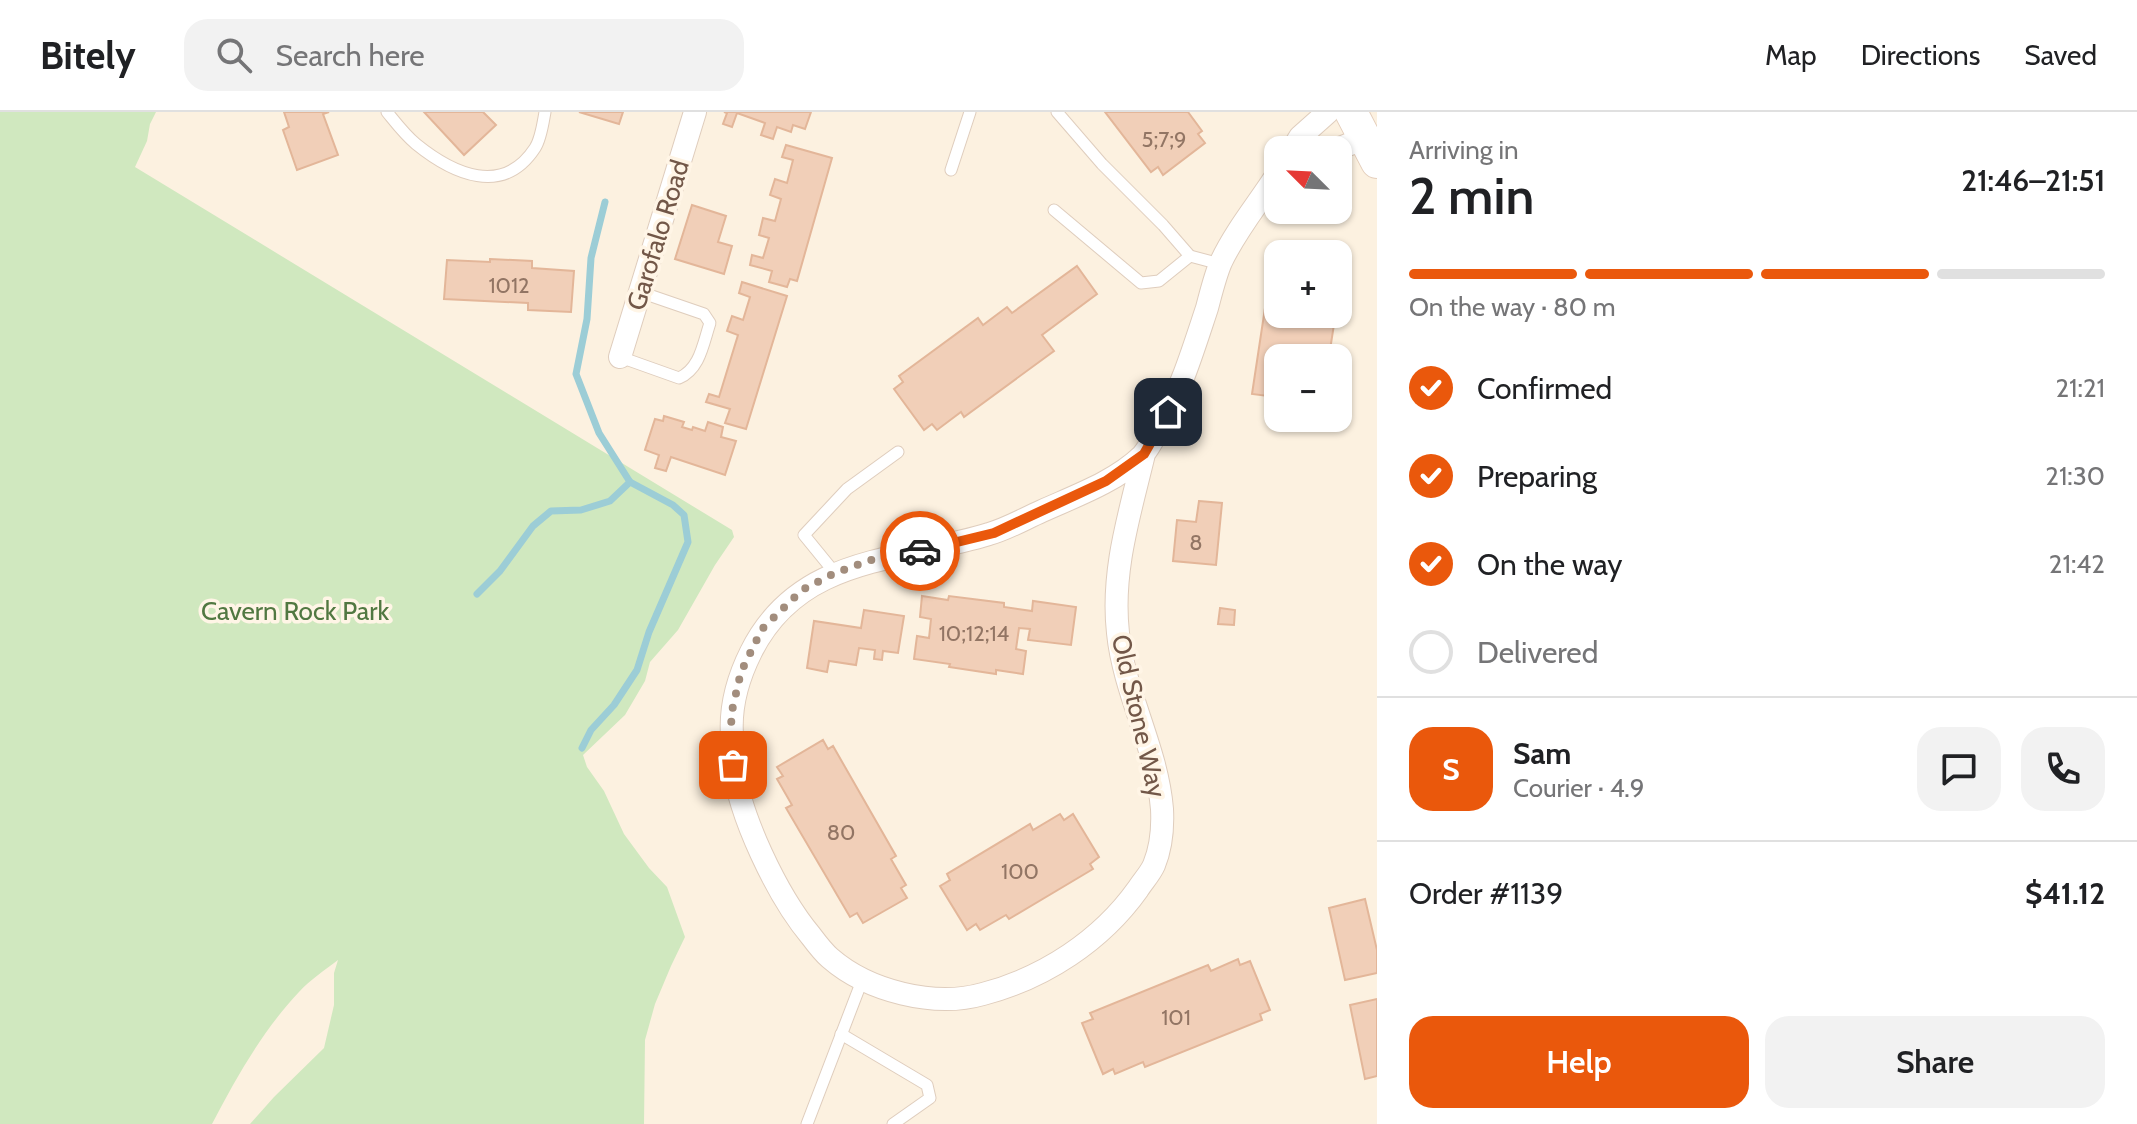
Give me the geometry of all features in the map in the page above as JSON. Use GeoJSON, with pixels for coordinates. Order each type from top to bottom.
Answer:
{"type":"FeatureCollection","features":[{"type":"Feature","properties":{"kind":"street","name":"Garofalo Road"},"geometry":{"type":"LineString","coordinates":[[620,357],[695,112]]}},
{"type":"Feature","properties":{"kind":"street"},"geometry":{"type":"LineString","coordinates":[[1301,136],[1328,112]]}},
{"type":"Feature","properties":{"kind":"street","name":"Old Stone Way"},"geometry":{"type":"LineString","coordinates":[[1144,454],[1106,481],[994,533],[871,560],[835,573],[802,590],[762,629],[741,672],[731,715],[733,765],[744,808],[767,864],[800,923],[827,956],[849,972],[908,995],[940,1000],[975,997],[1009,987],[1053,965],[1096,936],[1126,906],[1153,868],[1161,838],[1162,809],[1155,772],[1125,676],[1116,596],[1119,558],[1144,454],[1168,412],[1191,357],[1220,264],[1264,196]]}},
{"type":"Feature","properties":{"kind":"lane"},"geometry":{"type":"LineString","coordinates":[[387,112],[414,143],[444,164],[475,177],[499,176],[519,167],[537,146],[545,112]]}},
{"type":"Feature","properties":{"kind":"lane"},"geometry":{"type":"LineString","coordinates":[[951,170],[970,112]]}},
{"type":"Feature","properties":{"kind":"lane"},"geometry":{"type":"LineString","coordinates":[[1057,112],[1190,256],[1220,264]]}},
{"type":"Feature","properties":{"kind":"lane"},"geometry":{"type":"LineString","coordinates":[[1054,210],[1141,283],[1159,281],[1190,256]]}},
{"type":"Feature","properties":{"kind":"lane"},"geometry":{"type":"LineString","coordinates":[[620,357],[679,378],[690,373],[698,360],[710,323],[704,314],[640,292]]}},
{"type":"Feature","properties":{"kind":"lane"},"geometry":{"type":"LineString","coordinates":[[835,573],[804,535],[847,489],[898,452]]}},
{"type":"Feature","properties":{"kind":"lane"},"geometry":{"type":"LineString","coordinates":[[807,1124],[863,978]]}},
{"type":"Feature","properties":{"kind":"lane"},"geometry":{"type":"LineString","coordinates":[[841,1034],[927,1085],[930,1098],[893,1124]]}},
{"type":"Feature","properties":{"kind":"green space","name":"Cavern Rock Park"},"geometry":{"type":"Polygon","coordinates":[[[0,112],[156,112],[135,167],[732,530],[734,537],[678,630],[650,662],[645,681],[625,715],[583,755],[624,834],[667,887],[685,937],[655,1004],[645,1040],[644,1124],[250,1124],[324,1048],[334,1005],[334,973],[338,960],[303,988],[274,1022],[212,1124],[0,1124],[0,112]]]}},
{"type":"Feature","properties":{"kind":"building"},"geometry":{"type":"Polygon","coordinates":[[[284,112],[329,112],[323,114],[338,155],[297,170],[283,130],[289,127],[284,112]]]}},
{"type":"Feature","properties":{"kind":"building"},"geometry":{"type":"Polygon","coordinates":[[[424,112],[483,112],[496,125],[464,155],[424,112]]]}},
{"type":"Feature","properties":{"kind":"building"},"geometry":{"type":"Polygon","coordinates":[[[579,112],[623,112],[619,124],[579,112]]]}},
{"type":"Feature","properties":{"kind":"building"},"geometry":{"type":"Polygon","coordinates":[[[724,112],[811,112],[805,129],[793,125],[791,132],[777,127],[773,139],[761,135],[765,123],[737,113],[732,127],[723,124],[727,113],[724,112]]]}},
{"type":"Feature","properties":{"kind":"building"},"geometry":{"type":"Polygon","coordinates":[[[1105,112],[1188,112],[1202,131],[1198,134],[1205,143],[1163,175],[1158,167],[1151,172],[1105,112]]]}},
{"type":"Feature","properties":{"kind":"building"},"geometry":{"type":"Polygon","coordinates":[[[786,145],[832,158],[797,281],[790,279],[787,287],[769,282],[772,271],[750,265],[752,255],[763,258],[769,238],[759,235],[763,218],[775,221],[781,199],[770,195],[775,179],[787,183],[793,160],[782,157],[786,145]]]}},
{"type":"Feature","properties":{"kind":"building"},"geometry":{"type":"Polygon","coordinates":[[[692,205],[726,216],[718,242],[732,246],[724,274],[675,259],[692,205]]]}},
{"type":"Feature","properties":{"kind":"building"},"geometry":{"type":"Polygon","coordinates":[[[490,259],[532,261],[532,268],[574,271],[571,312],[528,310],[528,303],[444,299],[447,260],[490,262],[490,259]]]}},
{"type":"Feature","properties":{"kind":"building"},"geometry":{"type":"Polygon","coordinates":[[[1077,266],[1097,294],[1042,335],[1054,351],[964,417],[961,412],[937,430],[932,424],[924,430],[894,389],[903,382],[899,376],[978,318],[983,325],[1007,307],[1012,313],[1077,266]]]}},
{"type":"Feature","properties":{"kind":"building"},"geometry":{"type":"Polygon","coordinates":[[[742,282],[787,296],[746,429],[725,423],[730,409],[706,402],[709,394],[719,397],[738,335],[727,331],[732,316],[743,320],[750,297],[739,293],[742,282]]]}},
{"type":"Feature","properties":{"kind":"building"},"geometry":{"type":"Polygon","coordinates":[[[1264,315],[1264,328],[1333,328],[1331,344],[1264,344],[1264,396],[1252,394],[1264,315]]]}},
{"type":"Feature","properties":{"kind":"building"},"geometry":{"type":"Polygon","coordinates":[[[664,416],[684,422],[682,427],[692,430],[693,427],[705,431],[708,422],[723,427],[721,437],[736,441],[725,475],[671,457],[666,471],[655,468],[659,455],[645,450],[655,419],[663,421],[664,416]]]}},
{"type":"Feature","properties":{"kind":"building"},"geometry":{"type":"Polygon","coordinates":[[[1199,501],[1222,503],[1216,565],[1173,561],[1177,520],[1196,522],[1199,501]]]}},
{"type":"Feature","properties":{"kind":"building"},"geometry":{"type":"Polygon","coordinates":[[[922,596],[1004,603],[1004,607],[1032,611],[1033,601],[1076,607],[1071,645],[1028,640],[1030,629],[1019,628],[1016,649],[1026,651],[1023,674],[996,670],[996,674],[914,659],[917,636],[929,638],[931,619],[920,617],[922,596]]]}},
{"type":"Feature","properties":{"kind":"building"},"geometry":{"type":"Polygon","coordinates":[[[1220,608],[1235,610],[1234,625],[1218,624],[1220,608]]]}},
{"type":"Feature","properties":{"kind":"building"},"geometry":{"type":"Polygon","coordinates":[[[864,610],[904,616],[898,653],[883,651],[882,660],[874,659],[875,650],[859,648],[856,665],[829,661],[827,672],[807,668],[814,621],[861,628],[864,610]]]}},
{"type":"Feature","properties":{"kind":"building"},"geometry":{"type":"Polygon","coordinates":[[[823,740],[828,749],[833,746],[896,856],[891,859],[906,885],[901,888],[907,898],[863,923],[857,913],[850,917],[786,808],[792,805],[777,779],[783,776],[777,767],[823,740]]]}},
{"type":"Feature","properties":{"kind":"building"},"geometry":{"type":"Polygon","coordinates":[[[1060,814],[1064,820],[1073,814],[1099,857],[1090,864],[1093,869],[1009,919],[1006,915],[980,930],[976,924],[967,930],[940,886],[950,880],[947,874],[1030,824],[1033,830],[1060,814]]]}},
{"type":"Feature","properties":{"kind":"building"},"geometry":{"type":"Polygon","coordinates":[[[1365,899],[1377,950],[1377,973],[1345,980],[1329,908],[1365,899]]]}},
{"type":"Feature","properties":{"kind":"building"},"geometry":{"type":"Polygon","coordinates":[[[1238,959],[1240,965],[1250,961],[1270,1010],[1260,1014],[1262,1020],[1145,1067],[1143,1062],[1115,1074],[1113,1069],[1103,1074],[1082,1023],[1093,1019],[1090,1013],[1208,965],[1211,971],[1238,959]]]}},
{"type":"Feature","properties":{"kind":"building"},"geometry":{"type":"Polygon","coordinates":[[[1377,999],[1377,1076],[1365,1079],[1350,1005],[1377,999]]]}},
{"type":"Feature","properties":{"kind":"waterway"},"geometry":{"type":"LineString","coordinates":[[582,748],[591,730],[614,705],[637,670],[649,632],[688,542],[684,515],[673,505],[630,482],[599,433],[576,374],[587,319],[591,258],[605,202]]}},
{"type":"Feature","properties":{"kind":"waterway"},"geometry":{"type":"LineString","coordinates":[[477,594],[500,571],[533,526],[551,511],[581,510],[610,501],[630,482]]}},
{"type":"Feature","properties":{"kind":"way so far"},"geometry":{"type":"LineString","coordinates":[[733,765],[731,715],[741,672],[762,629],[802,590],[835,573],[871,560],[920,551]]}},
{"type":"Feature","properties":{"kind":"route"},"geometry":{"type":"LineString","coordinates":[[920,551],[994,533],[1106,481],[1144,454],[1168,412]]}}]}
